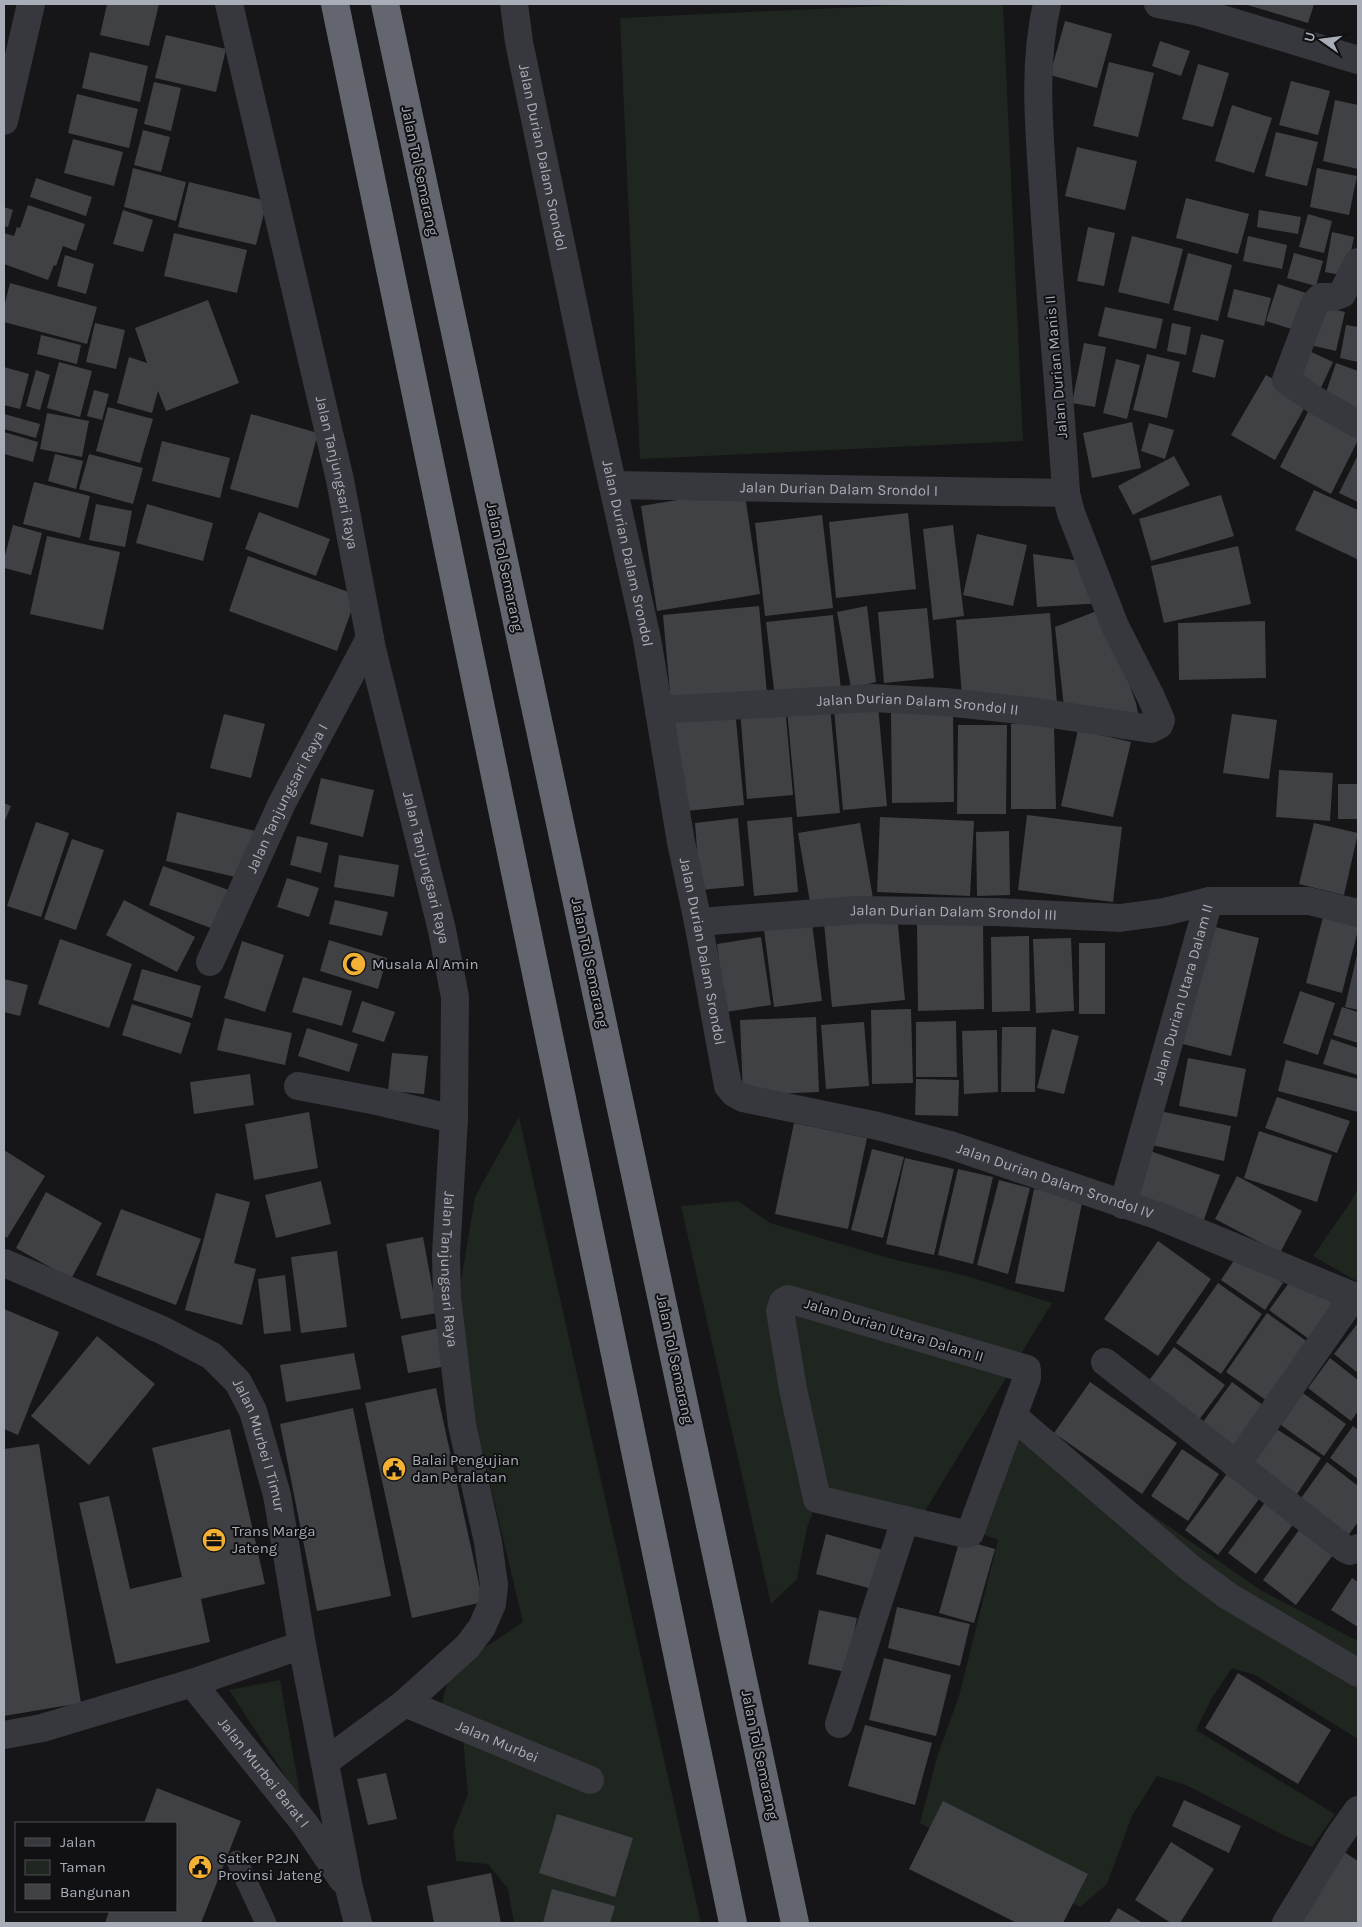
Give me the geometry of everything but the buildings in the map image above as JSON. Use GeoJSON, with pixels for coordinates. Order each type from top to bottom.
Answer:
{"type":"FeatureCollection","features":[{"type":"Feature","properties":{"kind":"highway"},"geometry":{"type":"LineString","coordinates":[[336,4],[733,1923]]}},
{"type":"Feature","properties":{"kind":"highway","name":"Jalan Tol Semarang"},"geometry":{"type":"LineString","coordinates":[[385,4],[796,1923]]}},
{"type":"Feature","properties":{"kind":"street"},"geometry":{"type":"LineString","coordinates":[[4,122],[31,4]]}},
{"type":"Feature","properties":{"kind":"street","name":"Jalan Tanjungsari Raya"},"geometry":{"type":"LineString","coordinates":[[230,4],[340,480],[370,638],[440,920],[455,997],[454,1119],[446,1254],[447,1298],[462,1425],[488,1542],[494,1585],[492,1604],[482,1627],[468,1646],[405,1703],[325,1762]]}},
{"type":"Feature","properties":{"kind":"street","name":"Jalan Durian Dalam Srondol"},"geometry":{"type":"LineString","coordinates":[[514,4],[519,42],[589,379],[646,638],[681,842],[698,922],[728,1086],[734,1093],[743,1098]]}},
{"type":"Feature","properties":{"kind":"street","name":"Jalan Durian Manis II"},"geometry":{"type":"LineString","coordinates":[[1047,4],[1040,50],[1038,107],[1048,274],[1066,493],[1071,513],[1115,626],[1158,713]]}},
{"type":"Feature","properties":{"kind":"street"},"geometry":{"type":"LineString","coordinates":[[1158,4],[1199,12],[1358,60]]}},
{"type":"Feature","properties":{"kind":"street"},"geometry":{"type":"LineString","coordinates":[[1358,262],[1342,294],[1334,297],[1321,297],[1315,303],[1286,380],[1327,408],[1358,424]]}},
{"type":"Feature","properties":{"kind":"street","name":"Jalan Durian Dalam Srondol I"},"geometry":{"type":"LineString","coordinates":[[613,485],[1066,493]]}},
{"type":"Feature","properties":{"kind":"street","name":"Jalan Tanjungsari Raya I"},"geometry":{"type":"LineString","coordinates":[[210,962],[282,803],[370,638]]}},
{"type":"Feature","properties":{"kind":"street","name":"Jalan Durian Dalam Srondol II"},"geometry":{"type":"LineString","coordinates":[[659,710],[872,698],[946,702],[1038,712],[1151,728],[1159,724],[1161,720],[1158,713]]}},
{"type":"Feature","properties":{"kind":"street","name":"Jalan Durian Dalam Srondol III"},"geometry":{"type":"LineString","coordinates":[[698,922],[857,910],[995,912],[1120,918],[1164,912],[1209,901]]}},
{"type":"Feature","properties":{"kind":"street","name":"Jalan Durian Utara Dalam II"},"geometry":{"type":"LineString","coordinates":[[1123,1205],[1209,901],[1309,901],[1358,913]]}},
{"type":"Feature","properties":{"kind":"street"},"geometry":{"type":"LineString","coordinates":[[298,1086],[377,1101],[454,1119]]}},
{"type":"Feature","properties":{"kind":"street","name":"Jalan Durian Dalam Srondol IV"},"geometry":{"type":"LineString","coordinates":[[743,1098],[878,1126],[950,1145],[1159,1216],[1356,1297]]}},
{"type":"Feature","properties":{"kind":"street","name":"Jalan Murbei I Timur"},"geometry":{"type":"LineString","coordinates":[[4,1263],[162,1330],[212,1356],[238,1382],[252,1411],[277,1495],[302,1644],[349,1888]]}},
{"type":"Feature","properties":{"kind":"street"},"geometry":{"type":"LineString","coordinates":[[1236,1464],[1356,1297]]}},
{"type":"Feature","properties":{"kind":"street","name":"Jalan Durian Utara Dalam II"},"geometry":{"type":"LineString","coordinates":[[788,1299],[1027,1369],[1027,1378],[971,1531],[965,1534],[905,1520],[821,1500],[815,1495],[780,1311],[783,1302],[788,1299]]}},
{"type":"Feature","properties":{"kind":"street"},"geometry":{"type":"LineString","coordinates":[[1105,1362],[1344,1548],[1350,1550],[1358,1548]]}},
{"type":"Feature","properties":{"kind":"street"},"geometry":{"type":"LineString","coordinates":[[1013,1416],[1189,1567],[1228,1596],[1358,1673]]}},
{"type":"Feature","properties":{"kind":"street"},"geometry":{"type":"LineString","coordinates":[[839,1724],[905,1520]]}},
{"type":"Feature","properties":{"kind":"street"},"geometry":{"type":"LineString","coordinates":[[4,1735],[42,1728],[192,1683],[302,1644]]}},
{"type":"Feature","properties":{"kind":"street","name":"Jalan Murbei Barat I"},"geometry":{"type":"LineString","coordinates":[[192,1683],[305,1824],[349,1888]]}},
{"type":"Feature","properties":{"kind":"street","name":"Jalan Murbei"},"geometry":{"type":"LineString","coordinates":[[405,1703],[590,1780]]}},
{"type":"Feature","properties":{"kind":"street"},"geometry":{"type":"LineString","coordinates":[[1286,1923],[1348,1844],[1358,1810]]}},
{"type":"Feature","properties":{"kind":"street"},"geometry":{"type":"LineString","coordinates":[[349,1888],[358,1923]]}},
{"type":"Feature","properties":{"kind":"lane"},"geometry":{"type":"LineString","coordinates":[[237,1861],[266,1923]]}},
{"type":"Feature","properties":{"kind":"green space"},"geometry":{"type":"Polygon","coordinates":[[[924,4],[1003,4],[1023,441],[640,459],[620,18],[924,4]]]}},
{"type":"Feature","properties":{"kind":"green space"},"geometry":{"type":"Polygon","coordinates":[[[519,1117],[701,1923],[514,1923],[508,1889],[488,1864],[456,1861],[453,1832],[468,1794],[463,1738],[437,1721],[451,1670],[523,1622],[453,1329],[475,1197],[519,1117]]]}},
{"type":"Feature","properties":{"kind":"green space"},"geometry":{"type":"Polygon","coordinates":[[[1358,1189],[1358,1282],[1313,1256],[1358,1189]]]}},
{"type":"Feature","properties":{"kind":"green space"},"geometry":{"type":"Polygon","coordinates":[[[738,1201],[770,1223],[892,1259],[967,1276],[1052,1303],[923,1514],[820,1493],[807,1528],[797,1579],[771,1604],[681,1206],[738,1201]]]}},
{"type":"Feature","properties":{"kind":"green space"},"geometry":{"type":"Polygon","coordinates":[[[1016,1428],[1035,1434],[1262,1591],[1358,1641],[1358,1739],[1255,1675],[1232,1668],[1212,1698],[1196,1730],[1335,1814],[1312,1847],[1283,1835],[1186,1785],[1157,1776],[1132,1816],[1107,1884],[1080,1907],[920,1823],[937,1757],[959,1696],[998,1540],[977,1532],[1016,1428]]]}},
{"type":"Feature","properties":{"kind":"green space"},"geometry":{"type":"Polygon","coordinates":[[[280,1680],[301,1800],[229,1690],[280,1680]]]}},
{"type":"Feature","properties":{"kind":"place","name":"Musala Al Amin"},"geometry":{"type":"Point","coordinates":[354,964]}},
{"type":"Feature","properties":{"kind":"place","name":"Balai Pengujian dan Peralatan"},"geometry":{"type":"Point","coordinates":[394,1469]}},
{"type":"Feature","properties":{"kind":"place","name":"Trans Marga Jateng"},"geometry":{"type":"Point","coordinates":[214,1540]}},
{"type":"Feature","properties":{"kind":"place","name":"Satker P2JN Provinsi Jateng"},"geometry":{"type":"Point","coordinates":[200,1867]}}]}
